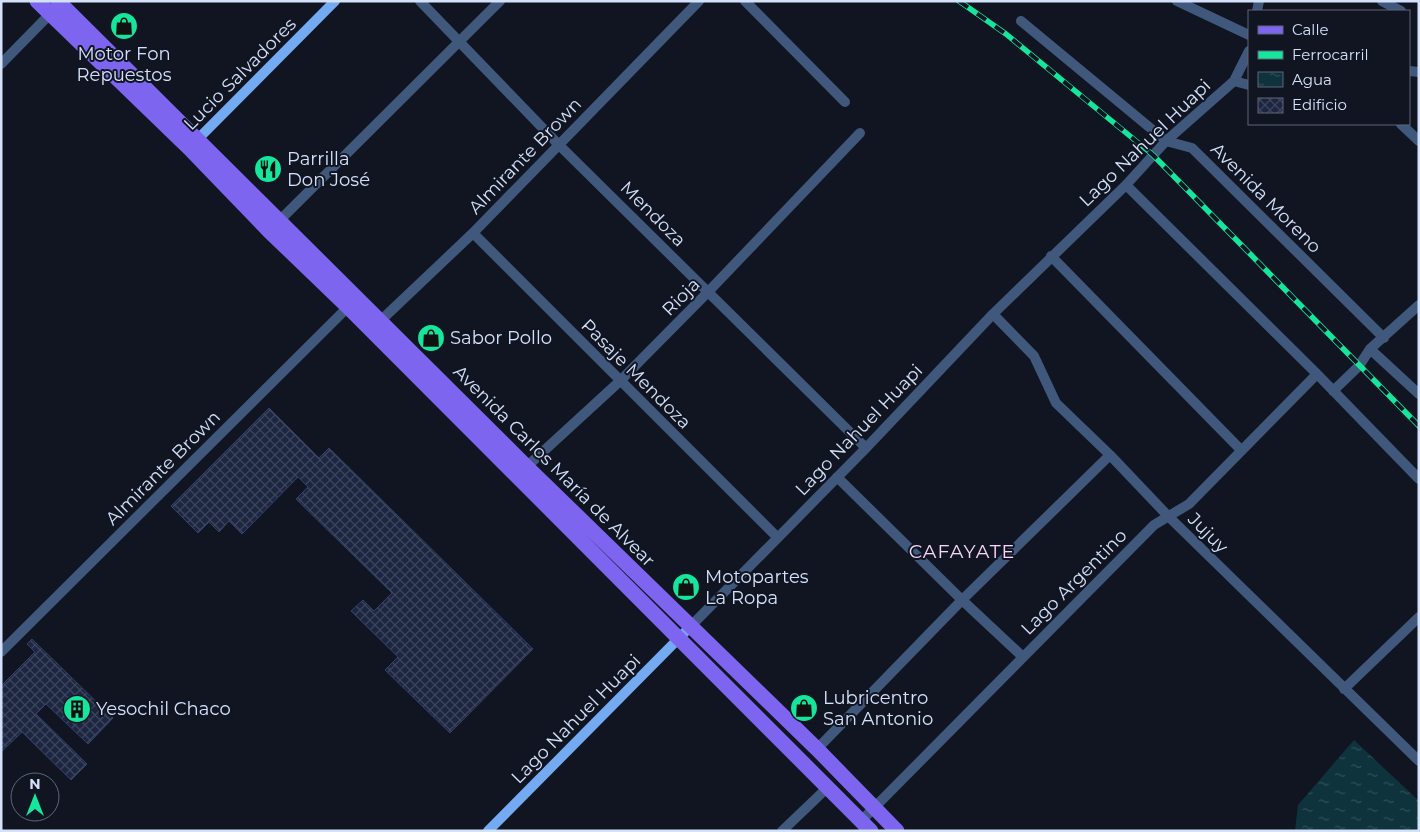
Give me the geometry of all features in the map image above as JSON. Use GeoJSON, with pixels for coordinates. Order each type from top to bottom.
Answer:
{"type":"FeatureCollection","features":[{"type":"Feature","properties":{"kind":"main road","name":"Avenida Carlos María de Alvear"},"geometry":{"type":"LineString","coordinates":[[38,1],[53,5],[522,472],[690,627],[818,749],[896,831]]}},
{"type":"Feature","properties":{"kind":"main road","name":"Lucio Salvadores"},"geometry":{"type":"LineString","coordinates":[[193,144],[335,1]]}},
{"type":"Feature","properties":{"kind":"main road","name":"Avenida Carlos María de Alvear"},"geometry":{"type":"LineString","coordinates":[[274,226],[348,307],[375,326]]}},
{"type":"Feature","properties":{"kind":"main road","name":"Avenida Carlos María de Alvear"},"geometry":{"type":"LineString","coordinates":[[522,472],[678,640],[866,826]]}},
{"type":"Feature","properties":{"kind":"main road","name":"Lago Nahuel Huapi"},"geometry":{"type":"LineString","coordinates":[[488,831],[690,627]]}},
{"type":"Feature","properties":{"kind":"street","name":"Mendoza"},"geometry":{"type":"LineString","coordinates":[[420,1],[560,145],[866,448]]}},
{"type":"Feature","properties":{"kind":"street"},"geometry":{"type":"LineString","coordinates":[[274,226],[500,1]]}},
{"type":"Feature","properties":{"kind":"street","name":"Almirante Brown"},"geometry":{"type":"LineString","coordinates":[[375,326],[560,145],[699,1]]}},
{"type":"Feature","properties":{"kind":"street"},"geometry":{"type":"LineString","coordinates":[[745,1],[845,102]]}},
{"type":"Feature","properties":{"kind":"street"},"geometry":{"type":"LineString","coordinates":[[1177,1],[1248,35]]}},
{"type":"Feature","properties":{"kind":"street"},"geometry":{"type":"LineString","coordinates":[[1382,1],[1399,10]]}},
{"type":"Feature","properties":{"kind":"street"},"geometry":{"type":"LineString","coordinates":[[1,64],[53,5]]}},
{"type":"Feature","properties":{"kind":"street","name":"Avenida Moreno"},"geometry":{"type":"LineString","coordinates":[[1021,21],[1166,141],[1192,148],[1384,338]]}},
{"type":"Feature","properties":{"kind":"street","name":"Lago Nahuel Huapi"},"geometry":{"type":"LineString","coordinates":[[690,627],[866,448],[993,314],[1126,185],[1166,141],[1234,81],[1248,53]]}},
{"type":"Feature","properties":{"kind":"street"},"geometry":{"type":"LineString","coordinates":[[1234,81],[1248,85]]}},
{"type":"Feature","properties":{"kind":"street"},"geometry":{"type":"LineString","coordinates":[[1402,125],[1419,141]]}},
{"type":"Feature","properties":{"kind":"street","name":"Rioja"},"geometry":{"type":"LineString","coordinates":[[522,472],[620,381],[860,133]]}},
{"type":"Feature","properties":{"kind":"street"},"geometry":{"type":"LineString","coordinates":[[1126,185],[1334,391],[1419,479]]}},
{"type":"Feature","properties":{"kind":"street","name":"Pasaje Mendoza"},"geometry":{"type":"LineString","coordinates":[[472,233],[777,537]]}},
{"type":"Feature","properties":{"kind":"street"},"geometry":{"type":"LineString","coordinates":[[1051,256],[1241,450]]}},
{"type":"Feature","properties":{"kind":"street"},"geometry":{"type":"LineString","coordinates":[[1334,391],[1359,366],[1370,349],[1419,306]]}},
{"type":"Feature","properties":{"kind":"street","name":"Almirante Brown"},"geometry":{"type":"LineString","coordinates":[[1,652],[348,307]]}},
{"type":"Feature","properties":{"kind":"street","name":"Jujuy"},"geometry":{"type":"LineString","coordinates":[[993,314],[1034,356],[1056,403],[1110,455],[1168,516],[1419,761]]}},
{"type":"Feature","properties":{"kind":"street"},"geometry":{"type":"LineString","coordinates":[[1370,349],[1419,394]]}},
{"type":"Feature","properties":{"kind":"street","name":"Lago Argentino"},"geometry":{"type":"LineString","coordinates":[[866,826],[874,808],[1154,525],[1188,504],[1317,374]]}},
{"type":"Feature","properties":{"kind":"street"},"geometry":{"type":"LineString","coordinates":[[818,749],[962,600],[1110,455]]}},
{"type":"Feature","properties":{"kind":"street"},"geometry":{"type":"LineString","coordinates":[[837,476],[962,600],[1023,657]]}},
{"type":"Feature","properties":{"kind":"street"},"geometry":{"type":"LineString","coordinates":[[1344,689],[1419,617]]}},
{"type":"Feature","properties":{"kind":"street"},"geometry":{"type":"LineString","coordinates":[[782,831],[827,788]]}},
{"type":"Feature","properties":{"kind":"water"},"geometry":{"type":"Polygon","coordinates":[[[1354,740],[1419,801],[1419,831],[1295,831],[1298,805],[1354,740]]]}},
{"type":"Feature","properties":{"kind":"building"},"geometry":{"type":"Polygon","coordinates":[[[269,408],[319,458],[329,448],[533,649],[450,733],[385,670],[398,657],[351,611],[363,600],[374,611],[392,593],[296,499],[308,487],[298,477],[242,534],[229,521],[219,532],[209,522],[198,533],[171,506],[269,408]]]}},
{"type":"Feature","properties":{"kind":"building","name":"Yesochil Chaco"},"geometry":{"type":"Polygon","coordinates":[[[32,639],[113,718],[88,744],[46,704],[36,714],[87,764],[71,780],[22,732],[1,752],[1,686],[35,652],[27,644],[32,639]]]}},
{"type":"Feature","properties":{"kind":"railway"},"geometry":{"type":"LineString","coordinates":[[959,1],[1006,34],[1153,155],[1419,426]]}},
{"type":"Feature","properties":{"kind":"place","name":"Motor Fon Repuestos"},"geometry":{"type":"Point","coordinates":[124,26]}},
{"type":"Feature","properties":{"kind":"place","name":"Parrilla Don José"},"geometry":{"type":"Point","coordinates":[268,169]}},
{"type":"Feature","properties":{"kind":"place","name":"Sabor Pollo"},"geometry":{"type":"Point","coordinates":[431,338]}},
{"type":"Feature","properties":{"kind":"place","name":"Motopartes La Ropa"},"geometry":{"type":"Point","coordinates":[686,587]}},
{"type":"Feature","properties":{"kind":"place","name":"Lubricentro San Antonio"},"geometry":{"type":"Point","coordinates":[804,708]}},
{"type":"Feature","properties":{"kind":"place","name":"Yesochil Chaco"},"geometry":{"type":"Point","coordinates":[77,709]}},
{"type":"Feature","properties":{"kind":"district","name":"CAFAYATE"},"geometry":{"type":"Point","coordinates":[962,551]}}]}
